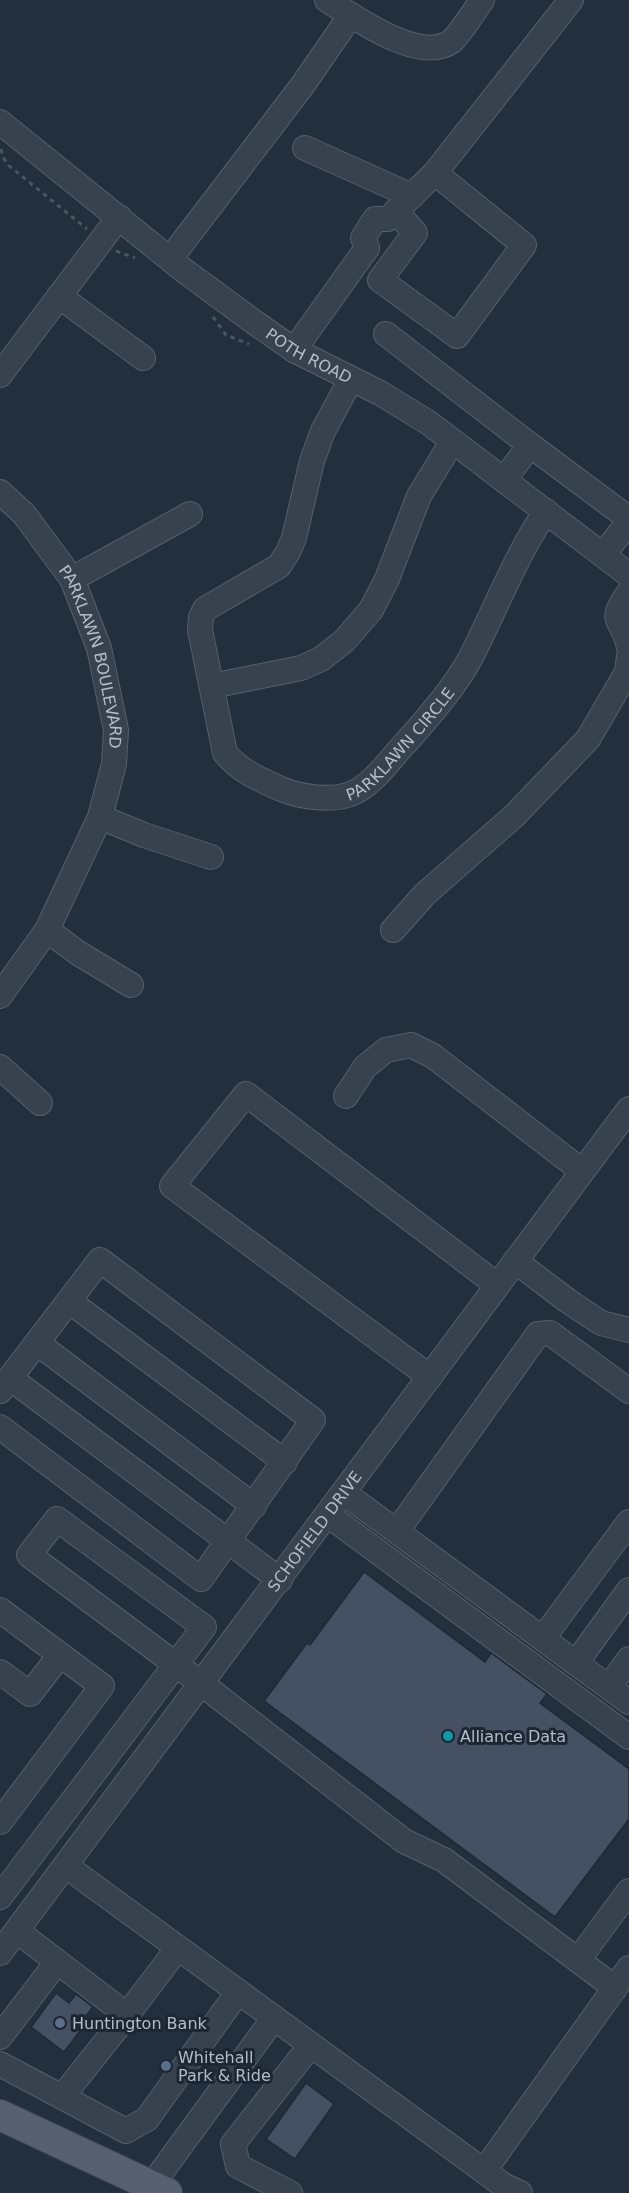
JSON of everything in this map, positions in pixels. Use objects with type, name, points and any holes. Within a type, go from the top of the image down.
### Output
[{"type":"main road","points":[[0,2115],[155,2191]]},
{"type":"street","points":[[327,0],[393,40],[430,49],[452,41],[482,0]]},
{"type":"street","points":[[294,350],[367,248],[378,248],[391,231],[399,209],[435,173],[571,0]]},
{"type":"street","points":[[170,259],[302,86],[351,15]]},
{"type":"street","name":"POTH ROAD","points":[[0,122],[170,259],[254,322],[294,350],[402,406],[629,575]]},
{"type":"street","points":[[305,148],[399,209],[416,233],[380,280],[457,336],[524,245],[435,173]]},
{"type":"street","points":[[0,375],[119,218]]},
{"type":"street","points":[[59,296],[142,358]]},
{"type":"street","points":[[386,334],[624,515],[627,524],[603,555]]},
{"type":"street","name":"PARKLAWN CIRCLE","points":[[351,379],[323,431],[312,461],[294,538],[288,552],[279,566],[205,609],[201,617],[200,630],[225,753],[234,765],[246,774],[291,793],[333,798],[352,794],[365,785],[416,732],[470,659],[512,569],[546,511]]},
{"type":"street","points":[[212,686],[301,668],[321,659],[344,642],[371,610],[387,579],[419,496],[452,442]]},
{"type":"street","points":[[504,480],[530,445]]},
{"type":"street","name":"PARKLAWN BOULEVARD","points":[[0,492],[24,514],[72,579],[99,648],[116,730],[114,764],[100,817],[47,930],[0,996]]},
{"type":"street","points":[[72,579],[190,514]]},
{"type":"street","points":[[629,592],[618,608],[616,617],[629,647]]},
{"type":"street","points":[[393,930],[425,894],[514,816],[588,739],[627,672],[629,656]]},
{"type":"street","points":[[100,817],[144,835],[211,857]]},
{"type":"street","points":[[47,930],[78,953],[131,985]]},
{"type":"street","points":[[346,1096],[365,1067],[386,1050],[411,1045],[433,1056],[582,1171]]},
{"type":"street","points":[[0,1067],[40,1103]]},
{"type":"street","points":[[430,1377],[172,1186],[246,1094],[497,1285]]},
{"type":"street","name":"SCHOFIELD DRIVE","points":[[0,1953],[629,1109]]},
{"type":"street","points":[[0,1427],[201,1579],[229,1542],[313,1420],[100,1260],[5,1385],[229,1542],[280,1580]]},
{"type":"street","points":[[515,1261],[601,1323],[629,1330]]},
{"type":"street","points":[[69,1301],[285,1462]]},
{"type":"street","points":[[397,1531],[538,1334],[550,1333],[629,1391]]},
{"type":"street","points":[[37,1342],[254,1506]]},
{"type":"street","points":[[344,1493],[629,1702]]},
{"type":"street","points":[[328,1515],[629,1737]]},
{"type":"street","points":[[0,1897],[61,1816],[176,1664],[204,1627],[57,1519],[30,1555],[176,1664],[404,1841],[444,1860],[615,1988]]},
{"type":"street","points":[[543,1638],[625,1536]]},
{"type":"street","points":[[576,1663],[629,1590]]},
{"type":"street","points":[[0,1610],[102,1686],[0,1822]]},
{"type":"street","points":[[0,1672],[30,1694],[60,1655]]},
{"type":"street","points":[[609,1687],[629,1659]]},
{"type":"street","points":[[61,1816],[88,1836]]},
{"type":"street","points":[[66,1866],[503,2185],[520,2193]]},
{"type":"street","points":[[578,1960],[629,1891]]},
{"type":"street","points":[[17,1931],[127,2015]]},
{"type":"street","points":[[62,2097],[178,1948]]},
{"type":"street","points":[[0,2037],[57,1962]]},
{"type":"street","points":[[484,2171],[629,1968]]},
{"type":"street","points":[[0,2064],[126,2131],[147,2120],[238,1992]]},
{"type":"street","points":[[155,2191],[274,2018]]},
{"type":"street","points":[[290,2193],[238,2166],[233,2145],[311,2045]]},
{"type":"building","name":"Alliance Data","points":[[364,1572],[485,1662],[491,1653],[547,1694],[540,1703],[629,1769],[629,1819],[555,1917],[264,1701],[307,1643],[310,1645]]},
{"type":"building","name":"Huntington Bank","points":[[56,1993],[69,2003],[76,1994],[93,2007],[86,2016],[90,2018],[64,2052],[31,2027]]},
{"type":"building","points":[[306,2083],[334,2104],[295,2159],[266,2139]]},
{"type":"place","name":"Alliance Data","points":[[448,1736]]},
{"type":"place","name":"Huntington Bank","points":[[60,2023]]},
{"type":"place","name":"Whitehall Park & Ride","points":[[166,2066]]}]
